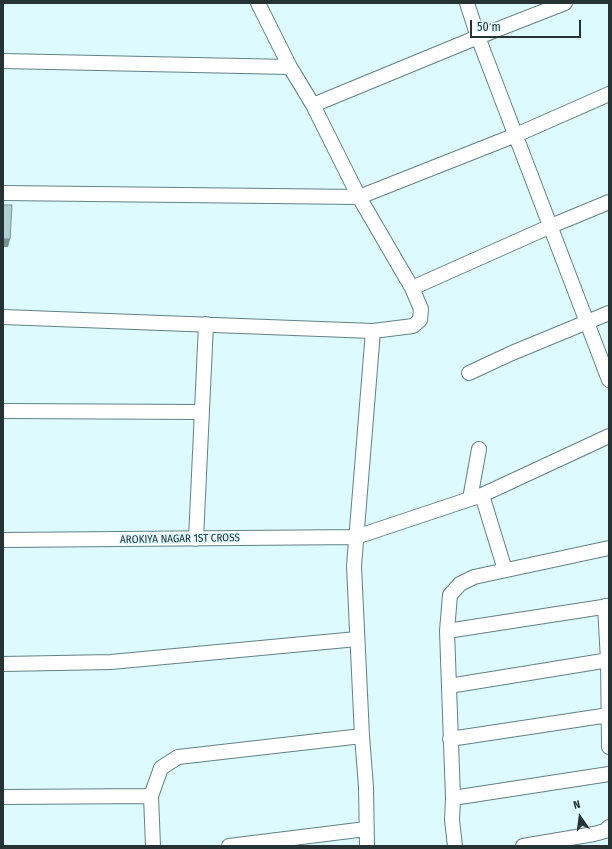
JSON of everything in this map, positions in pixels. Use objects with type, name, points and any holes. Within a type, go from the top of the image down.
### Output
[{"type":"street","points":[[467,3],[478,37],[609,380]]},
{"type":"street","points":[[313,105],[565,3]]},
{"type":"street","points":[[3,317],[373,331],[413,326],[420,320],[421,309],[412,288],[359,197],[313,105],[290,67],[261,4]]},
{"type":"street","points":[[3,61],[290,67]]},
{"type":"street","points":[[3,194],[359,197],[516,135],[609,94]]},
{"type":"street","points":[[412,288],[550,226],[609,202]]},
{"type":"street","points":[[469,373],[512,353],[609,314]]},
{"type":"street","points":[[196,539],[206,324]]},
{"type":"street","points":[[367,846],[366,787],[362,736],[354,566],[373,331]]},
{"type":"street","points":[[3,412],[202,412]]},
{"type":"street","name":"AROKIYA NAGAR 1ST CROSS","points":[[3,540],[356,537],[476,497],[609,436]]},
{"type":"street","points":[[479,449],[476,497],[505,570]]},
{"type":"street","points":[[455,846],[452,820],[453,798],[447,631],[450,595],[460,584],[474,577],[609,548]]},
{"type":"street","points":[[447,631],[607,606],[609,747]]},
{"type":"street","points":[[3,664],[111,662],[357,639]]},
{"type":"street","points":[[449,686],[608,660]]},
{"type":"street","points":[[450,739],[609,715]]},
{"type":"street","points":[[153,846],[151,796],[161,768],[178,757],[362,736]]},
{"type":"street","points":[[453,798],[609,774]]},
{"type":"street","points":[[3,798],[151,796]]},
{"type":"street","points":[[523,846],[600,833],[609,827]]},
{"type":"street","points":[[229,846],[366,829]]},
{"type":"building","points":[[3,205],[12,205],[10,239],[3,239]]}]
